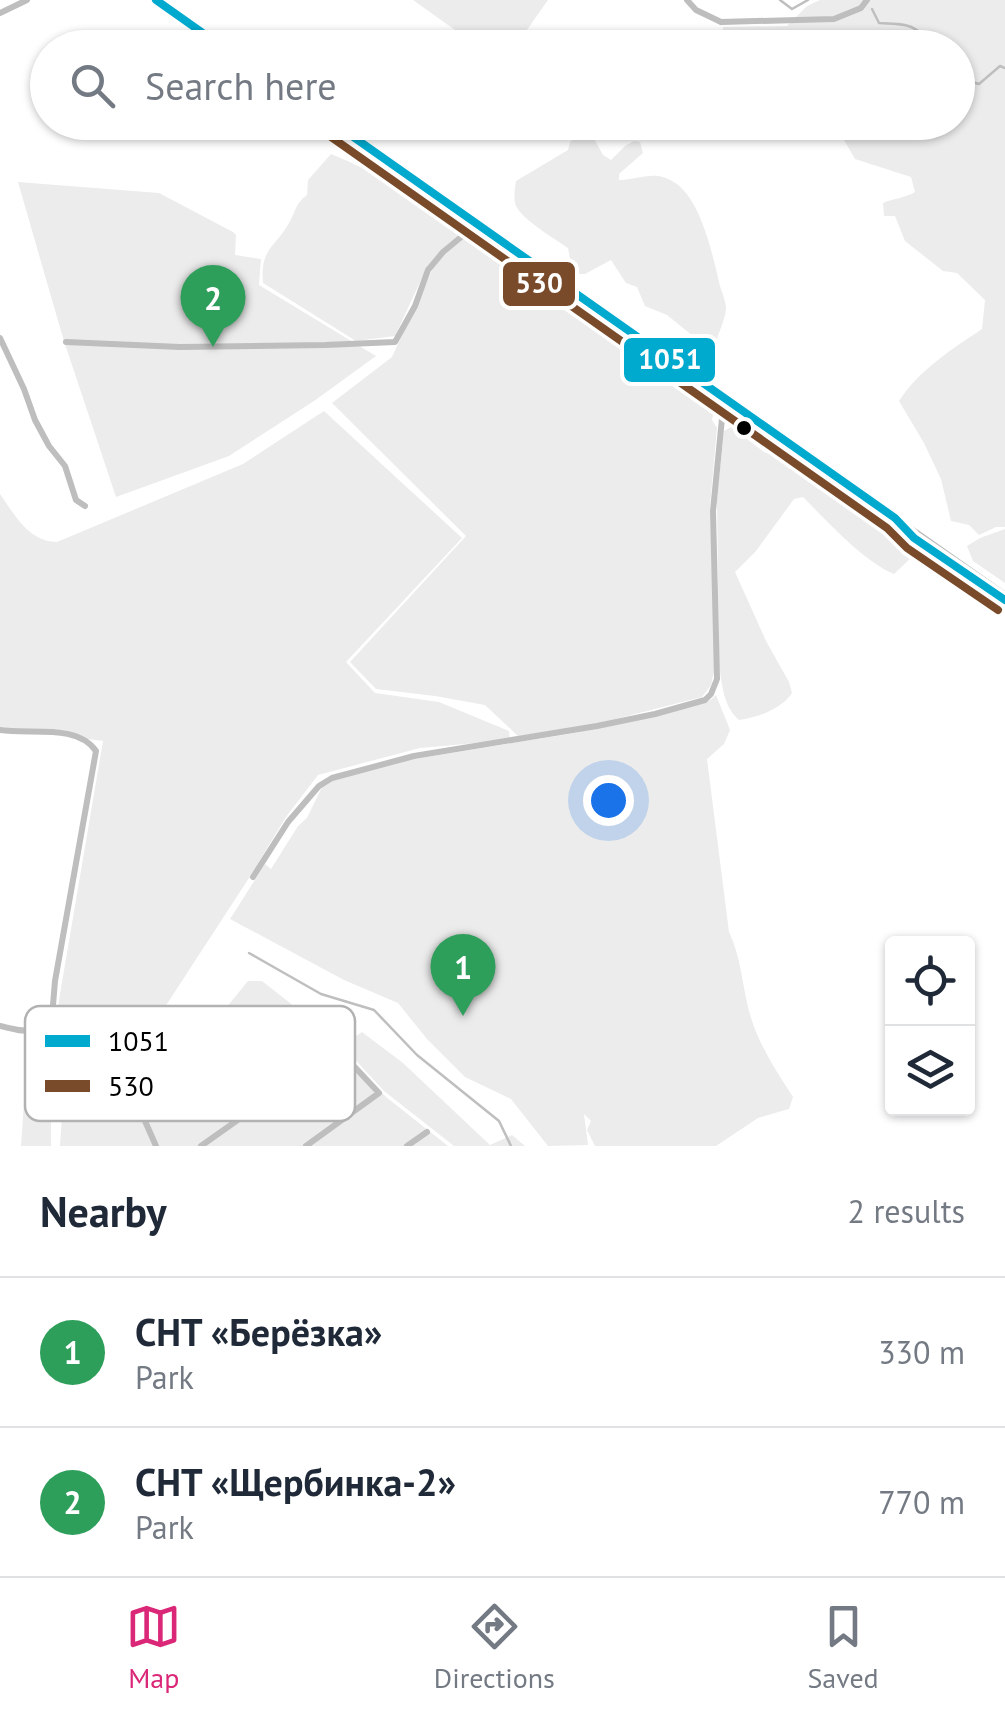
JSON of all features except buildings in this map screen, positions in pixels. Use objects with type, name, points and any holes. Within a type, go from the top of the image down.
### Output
[{"type":"main road","points":[[156,0],[199,30]]},
{"type":"main road","points":[[356,140],[1005,598]]},
{"type":"street","points":[[0,14],[27,0]]},
{"type":"street","points":[[687,0],[696,10],[720,22],[834,19],[861,8],[868,0]]},
{"type":"street","points":[[66,342],[180,347],[394,342],[428,270],[474,223]]},
{"type":"street","points":[[0,338],[35,420],[65,466],[76,500],[85,506]]},
{"type":"street","points":[[253,877],[288,822],[318,786],[332,778],[414,756],[655,714],[705,700],[711,694],[717,679],[712,510],[724,398]]},
{"type":"street","points":[[0,730],[47,730],[90,742],[96,750],[53,1006]]},
{"type":"street","points":[[0,1026],[25,1031]]},
{"type":"street","points":[[355,1068],[379,1093],[355,1110]]},
{"type":"street","points":[[145,1121],[156,1146]]},
{"type":"street","points":[[201,1146],[237,1121]]},
{"type":"street","points":[[306,1146],[340,1121]]},
{"type":"street","points":[[407,1146],[427,1132]]},
{"type":"shaded area","points":[[413,0],[548,0],[527,30],[455,30]]},
{"type":"shaded area","points":[[820,0],[1005,0],[1005,527],[979,535],[969,525],[951,521],[941,479],[899,401],[926,370],[982,329],[985,300],[957,273],[943,271],[905,241],[895,216],[884,216],[883,203],[915,192],[911,177],[855,159],[844,140],[975,140],[975,30],[723,30],[787,26],[807,6]]},
{"type":"shaded area","points":[[595,140],[603,155],[611,160],[625,146],[640,142],[643,153],[619,174],[619,180],[665,178],[691,200],[704,228],[725,303],[715,347],[709,349],[667,315],[645,306],[637,287],[626,283],[611,260],[585,274],[576,274],[568,248],[532,223],[516,206],[516,181],[568,150],[570,142]]},
{"type":"shaded area","points":[[331,154],[399,189],[462,233],[428,265],[395,336],[356,341],[263,283],[266,255],[307,195],[308,180]]},
{"type":"shaded area","points":[[18,182],[159,193],[233,232],[235,255],[261,259],[259,285],[376,356],[229,456],[116,497],[63,338]]},
{"type":"shaded area","points":[[473,230],[715,406],[712,420],[717,428],[710,506],[715,667],[711,685],[702,697],[592,725],[518,736],[485,705],[376,689],[350,662],[466,536],[332,403],[392,357],[433,268]]},
{"type":"shaded area","points":[[324,411],[462,538],[346,662],[375,693],[439,702],[509,731],[510,740],[420,748],[318,775],[286,817],[166,1006],[59,1006],[103,741],[0,727],[0,494],[30,532],[57,542],[243,464]]},
{"type":"shaded area","points":[[731,427],[764,452],[802,466],[809,476],[876,517],[914,549],[914,555],[894,574],[858,550],[803,497],[794,499],[756,551],[735,572],[792,693],[769,711],[739,720],[726,701],[719,665],[717,499],[724,431]]},
{"type":"shaded area","points":[[1005,529],[1005,583],[973,561],[967,546]]},
{"type":"shaded area","points":[[716,695],[730,730],[724,744],[707,759],[729,932],[757,1034],[793,1097],[789,1109],[758,1118],[716,1146],[595,1146],[587,1130],[591,1121],[584,1114],[588,1145],[548,1146],[511,1099],[465,1077],[398,1003],[344,980],[230,919],[265,864],[271,869],[307,818],[322,787],[337,778],[408,760],[652,717],[709,701]]},
{"type":"shaded area","points":[[248,981],[262,981],[294,1006],[228,1006]]},
{"type":"shaded area","points":[[362,1032],[403,1063],[490,1145],[512,1135],[525,1146],[454,1146],[384,1091],[355,1060],[355,1037]]},
{"type":"shaded area","points":[[355,1065],[386,1097],[448,1146],[60,1146],[62,1121],[355,1121]]},
{"type":"shaded area","points":[[25,1088],[25,1121],[51,1121],[51,1146],[21,1146]]},
{"type":"waterway","points":[[780,0],[792,9],[808,0]]},
{"type":"waterway","points":[[872,9],[879,23],[916,30]]},
{"type":"waterway","points":[[975,83],[979,84],[1000,66],[1005,68]]},
{"type":"waterway","points":[[249,953],[321,994],[374,1010],[417,1055],[499,1121],[511,1146]]},
{"type":"transit line","name":"1051","points":[[156,0],[198,30]]},
{"type":"transit line","name":"530","points":[[335,140],[998,610]]},
{"type":"transit line","name":"1051","points":[[358,140],[895,518],[914,538],[1005,600]]},
{"type":"place","name":"СНТ «Щербинка-2»","points":[[213,347]]},
{"type":"place","name":"СНТ «Берёзка»","points":[[463,1016]]}]
